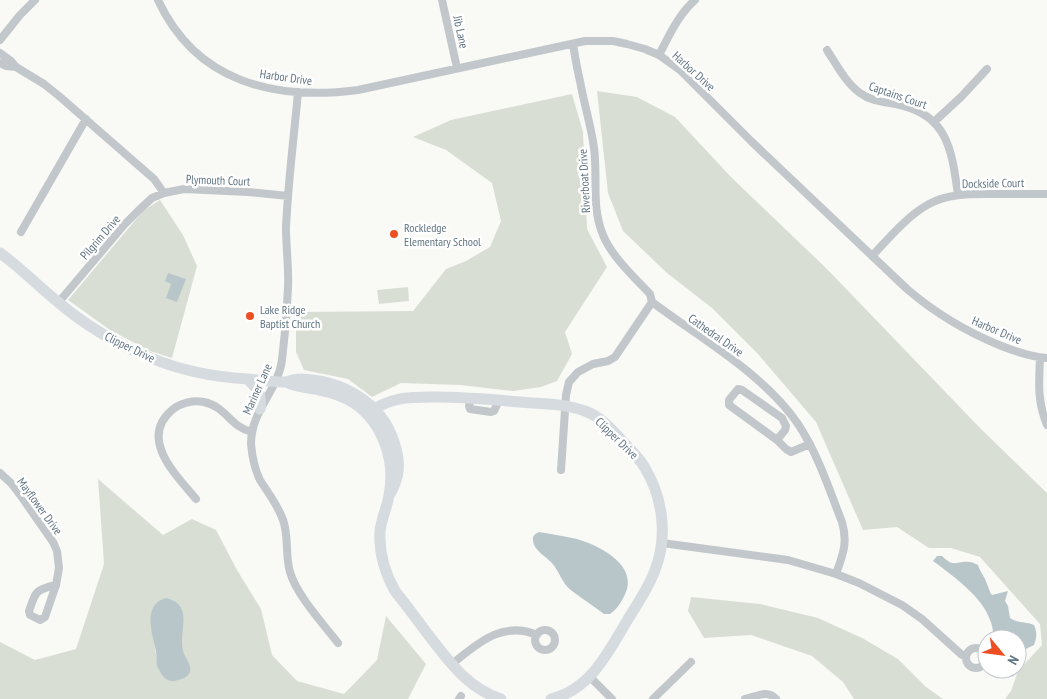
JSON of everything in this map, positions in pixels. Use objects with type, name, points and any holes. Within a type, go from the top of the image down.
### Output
[{"type":"street","points":[[0,40],[35,0]]},
{"type":"street","name":"Harbor Drive","points":[[158,0],[180,38],[202,59],[215,68],[254,84],[298,92],[326,93],[358,90],[592,41],[613,41],[645,49],[659,55],[680,70],[752,142],[923,303],[947,319],[982,338],[1008,348],[1044,358]]},
{"type":"street","name":"Jib Lane","points":[[442,0],[457,68]]},
{"type":"street","points":[[659,55],[682,13],[695,0]]},
{"type":"street","name":"Riverboat Drive","points":[[573,44],[594,147],[596,166],[595,205],[598,224],[614,254],[650,294],[652,302]]},
{"type":"street","name":"Captains Court","points":[[827,50],[853,87],[860,93],[876,101],[902,105],[929,117],[934,122],[950,147],[958,195]]},
{"type":"street","points":[[0,53],[16,67],[44,84],[86,119],[154,179],[164,193]]},
{"type":"street","points":[[0,63],[16,67]]},
{"type":"street","points":[[934,122],[987,69]]},
{"type":"street","name":"Mariner Lane","points":[[298,92],[288,196],[286,230],[288,287],[281,381],[260,409],[252,432],[251,444],[259,478],[279,511],[285,528],[291,578],[302,596],[338,643]]},
{"type":"street","points":[[21,232],[86,119]]},
{"type":"street","name":"Plymouth Court","points":[[164,193],[184,189],[288,196]]},
{"type":"street","name":"Pilgrim Drive","points":[[58,302],[129,220],[152,198],[164,193]]},
{"type":"street","name":"Dockside Court","points":[[872,256],[895,231],[927,205],[939,199],[958,195],[1047,194]]},
{"type":"street","name":"Clipper Drive","points":[[0,253],[58,302],[95,330],[151,358],[202,373],[246,379],[281,381],[299,379],[334,384],[355,394],[370,411],[389,457],[391,473],[389,496],[381,521],[380,534],[382,557],[389,581],[460,674],[482,696],[501,699]]},
{"type":"street","points":[[562,470],[566,395],[569,382],[578,372],[593,364],[608,361],[615,357],[652,302]]},
{"type":"street","name":"Cathedral Drive","points":[[652,302],[740,365],[758,380],[788,410],[798,423],[810,444],[845,533],[845,549],[836,574]]},
{"type":"street","points":[[1044,358],[1039,396],[1042,413],[1047,425]]},
{"type":"street","points":[[246,379],[259,392],[261,398],[260,409]]},
{"type":"street","points":[[777,440],[786,426],[782,418],[738,389],[729,400],[729,405],[777,440],[786,449],[792,452],[810,444]]},
{"type":"street","name":"Clipper Drive","points":[[370,411],[387,401],[409,397],[471,398],[566,406],[587,412],[608,425],[639,459],[652,480],[661,511],[662,543],[657,564],[650,582],[606,656],[590,677],[574,690],[552,699]]},
{"type":"street","points":[[196,499],[173,472],[163,456],[160,448],[159,432],[165,418],[178,406],[193,401],[202,402],[220,408],[240,428],[252,432]]},
{"type":"street","name":"Mayflower Drive","points":[[0,473],[12,484],[53,542],[60,568],[56,585],[45,617],[40,620],[30,615],[29,610],[35,594],[42,588],[56,585]]},
{"type":"street","points":[[662,543],[788,560],[836,574],[859,583],[902,605],[922,619],[966,657]]},
{"type":"street","points":[[452,664],[479,642],[502,632],[523,630],[537,636]]},
{"type":"street","points":[[653,699],[691,662]]},
{"type":"street","points":[[590,677],[612,699]]},
{"type":"street","points":[[745,699],[760,694],[767,694],[776,699]]},
{"type":"shaded area","points":[[597,91],[637,97],[675,117],[731,177],[827,269],[981,429],[1047,493],[1047,699],[1005,699],[1011,691],[1015,679],[1027,679],[1027,661],[1042,645],[1040,624],[980,557],[951,548],[929,548],[897,527],[863,530],[816,422],[758,354],[712,308],[667,273],[623,231],[608,193]]},
{"type":"shaded area","points":[[572,94],[583,132],[587,229],[607,267],[565,332],[572,354],[557,381],[541,387],[513,391],[460,385],[401,383],[372,397],[348,379],[304,370],[296,352],[296,312],[413,311],[446,269],[466,261],[490,247],[501,221],[492,183],[446,150],[413,137],[451,120]]},
{"type":"shaded area","points":[[160,200],[183,235],[197,266],[172,358],[150,351],[110,330],[68,300],[143,211]]},
{"type":"shaded area","points":[[168,273],[186,279],[177,302],[166,298],[171,284],[165,281]]},
{"type":"shaded area","points":[[408,287],[409,301],[379,304],[377,290]]},
{"type":"shaded area","points":[[98,479],[163,535],[192,519],[216,530],[237,570],[261,609],[272,655],[297,681],[344,694],[377,660],[386,616],[426,664],[408,699],[0,699],[0,642],[35,660],[76,649],[104,564]],"holes":[[[151,615],[183,617],[182,647],[189,665],[188,675],[167,679],[157,667]]]},
{"type":"shaded area","points":[[539,532],[585,542],[603,550],[620,563],[628,579],[627,589],[613,612],[604,614],[569,588],[554,565],[535,547],[533,538]]},
{"type":"shaded area","points":[[937,556],[942,556],[953,563],[970,562],[978,565],[992,595],[1008,591],[1005,601],[1010,618],[1034,625],[1036,639],[1034,645],[1027,648],[1027,629],[992,629],[991,622],[981,603],[966,587],[933,561]]},
{"type":"shaded area","points":[[691,597],[760,604],[818,618],[862,638],[898,659],[926,687],[943,699],[854,699],[843,682],[812,656],[751,635],[704,638],[688,611]]},
{"type":"shaded area","points":[[166,598],[175,601],[183,612],[182,642],[190,669],[187,676],[174,681],[169,681],[165,678],[158,668],[150,620],[154,606]]},
{"type":"place","name":"Rockledge Elementary School","points":[[394,234]]},
{"type":"place","name":"Lake Ridge Baptist Church","points":[[250,316]]}]
